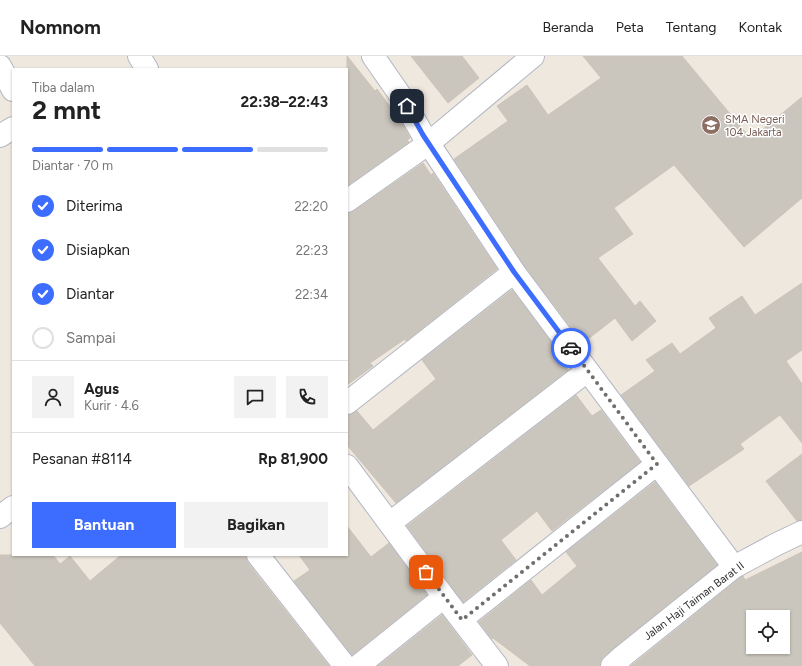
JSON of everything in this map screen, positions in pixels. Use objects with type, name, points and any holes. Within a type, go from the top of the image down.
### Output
[{"type":"street","points":[[139,56],[146,68]]},
{"type":"street","points":[[373,56],[400,95],[429,143],[514,272],[734,567]]},
{"type":"street","points":[[348,200],[429,143],[533,56]]},
{"type":"street","points":[[0,66],[12,88]]},
{"type":"street","points":[[0,136],[12,129]]},
{"type":"street","points":[[348,402],[514,272]]},
{"type":"street","points":[[390,523],[587,371]]},
{"type":"street","points":[[462,620],[657,464]]},
{"type":"street","points":[[348,467],[497,666]]},
{"type":"street","points":[[0,517],[12,508]]},
{"type":"street","name":"Jalan Haji Taiman Barat II","points":[[612,666],[734,567],[802,532]]},
{"type":"street","points":[[259,556],[345,666]]},
{"type":"street","points":[[358,666],[444,597]]},
{"type":"building","points":[[347,56],[375,91],[377,89],[400,120],[410,138],[407,140],[409,142],[348,185],[348,68]]},
{"type":"building","points":[[411,56],[462,56],[479,78],[448,103]]},
{"type":"building","points":[[583,56],[682,56],[751,139],[802,97],[802,198],[744,247],[674,165],[614,208],[633,234],[598,258],[635,306],[640,301],[656,321],[632,341],[615,318],[583,343],[524,265],[454,159],[508,121],[497,106],[527,85],[548,115],[601,78]]},
{"type":"building","points":[[423,163],[431,175],[433,173],[497,269],[406,341],[405,339],[370,363],[373,366],[348,384],[348,213],[354,211]]},
{"type":"building","points":[[802,283],[802,350],[786,361],[802,384],[802,443],[780,415],[740,444],[744,449],[689,486],[621,395],[655,371],[646,360],[672,343],[680,354],[716,328],[709,318],[742,296],[755,315]]},
{"type":"building","points":[[512,290],[563,358],[560,360],[568,370],[396,503],[348,446],[348,415],[357,411],[373,430],[436,379],[422,360]]},
{"type":"building","points":[[576,395],[592,416],[601,410],[640,462],[552,531],[537,511],[501,540],[516,560],[463,602],[407,526]]},
{"type":"building","points":[[802,454],[802,520],[797,521],[766,481]]},
{"type":"building","points":[[655,482],[717,565],[603,657],[600,662],[600,666],[530,666],[493,638],[492,639],[479,622],[531,580],[542,595],[577,566],[566,552]]},
{"type":"building","points":[[348,527],[371,557],[389,543],[427,595],[352,655],[294,581],[310,570],[300,556],[348,556]]},
{"type":"building","points":[[802,552],[802,666],[631,666],[741,577],[743,576],[745,580]]},
{"type":"building","points":[[0,555],[54,556],[60,564],[70,556],[90,581],[120,556],[245,556],[248,563],[329,666],[35,666],[0,623]]},
{"type":"building","points":[[442,615],[472,655],[458,666],[378,666]]},
{"type":"way so far","points":[[426,572],[462,620],[657,464],[571,348]]},
{"type":"place","name":"SMA Negeri 104 Jakarta","points":[[711,125]]},
{"type":"route","points":[[407,106],[423,135],[514,272],[571,348]]}]
